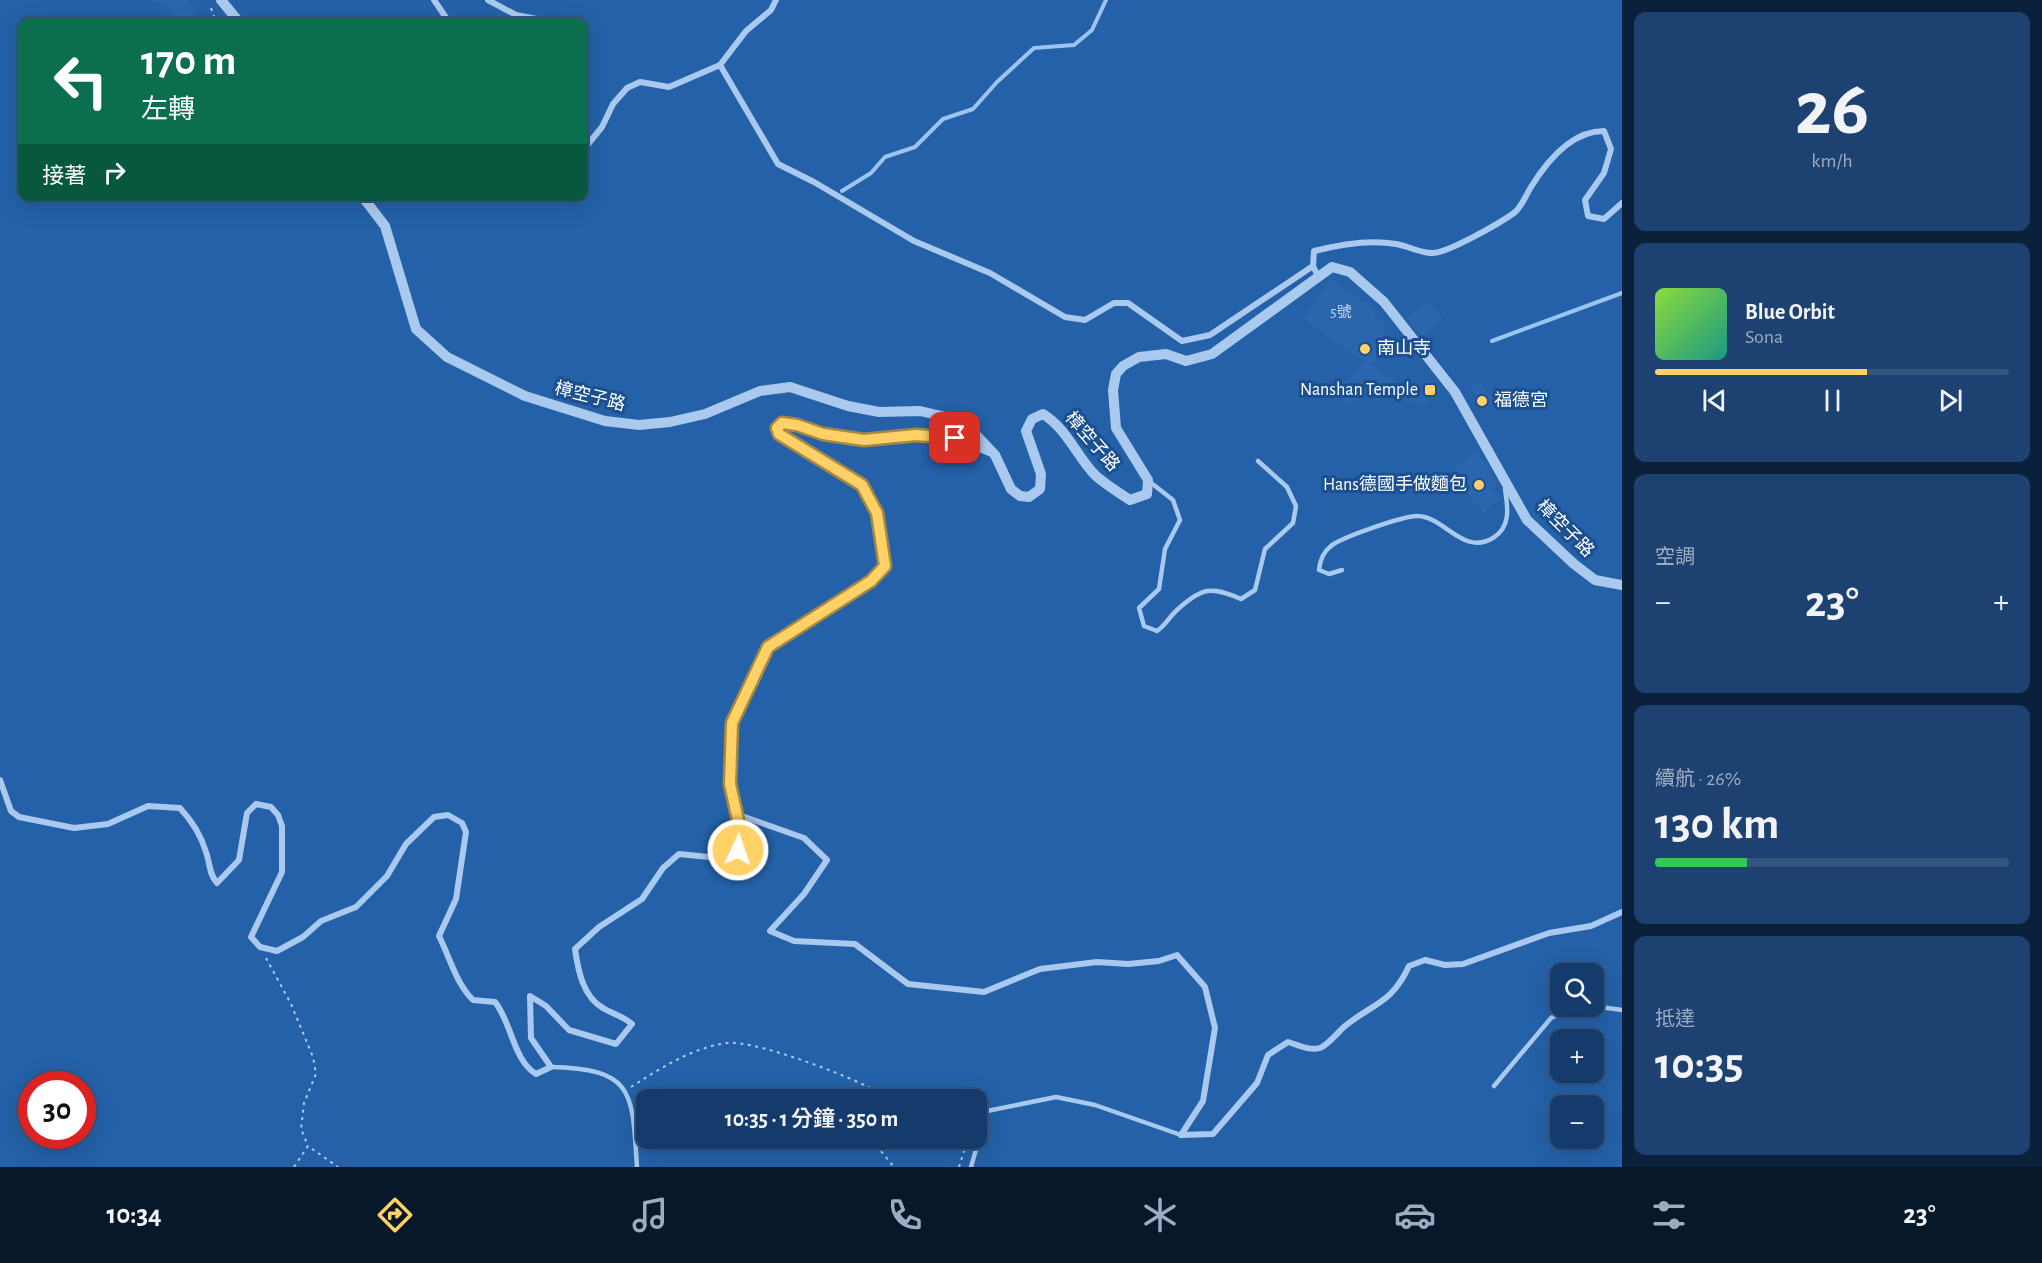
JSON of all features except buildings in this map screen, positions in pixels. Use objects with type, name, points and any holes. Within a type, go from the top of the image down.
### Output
[{"type":"street","points":[[220,0],[236,18]]},
{"type":"street","points":[[434,0],[446,18]]},
{"type":"street","points":[[490,0],[516,15],[531,18]]},
{"type":"street","points":[[588,144],[602,127],[613,104],[627,88],[640,82],[669,87],[720,65],[746,31],[771,10],[776,0]]},
{"type":"street","points":[[720,65],[778,164],[814,182],[914,241],[990,273],[1065,317],[1085,320],[1114,303],[1128,303],[1182,341],[1210,334],[1315,271],[1314,252],[1364,242],[1395,244],[1433,254],[1482,232],[1516,211],[1536,179],[1561,149],[1588,131],[1604,131],[1611,149],[1604,173],[1585,200],[1588,216],[1604,219],[1622,203]]},
{"type":"street","name":"樟空子路","points":[[366,201],[385,226],[416,329],[447,357],[525,396],[605,421],[639,425],[705,414],[760,391],[790,387],[858,408],[879,412],[920,411],[963,421],[994,455],[1011,489],[1020,496],[1029,497],[1040,489],[1041,474],[1028,443],[1026,430],[1032,419],[1043,414],[1057,423],[1095,474],[1110,487],[1130,500],[1147,494],[1148,480],[1116,428],[1113,390],[1116,374],[1123,366],[1139,357],[1166,354],[1186,361],[1212,354],[1315,271],[1332,267],[1350,272],[1384,302],[1455,392],[1527,520],[1574,564],[1596,580],[1622,585]]},
{"type":"street","points":[[0,780],[11,811],[19,817],[74,828],[108,824],[148,806],[180,808],[192,822],[207,853],[212,877],[217,883],[239,860],[247,813],[256,804],[271,807],[278,814],[282,826],[282,872],[251,937],[258,944],[277,951],[303,937],[321,921],[356,907],[387,876],[406,844],[434,817],[448,815],[462,823],[466,832],[456,899],[439,936],[455,969],[460,988],[473,1000],[495,1002],[506,1015],[526,1068],[536,1074],[551,1067],[531,1038],[530,996],[546,1006],[569,1030],[616,1044],[632,1024],[625,1018],[600,1007],[589,995],[579,970],[575,949],[599,927],[642,899],[663,868],[680,854],[729,859],[738,850],[739,815],[730,784],[732,723],[768,647],[871,581],[885,566],[877,513],[862,485],[779,434],[777,428],[782,423],[797,425],[823,434],[864,440],[916,435],[955,438],[994,455]]},
{"type":"street","points":[[739,815],[804,838],[827,860],[804,894],[770,931],[794,941],[855,944],[908,984],[984,992],[1040,969],[1097,962],[1128,964],[1158,961],[1177,955],[1205,987],[1215,1028],[1203,1101],[1181,1135]]},
{"type":"street","points":[[1181,1135],[1213,1134],[1257,1083],[1268,1055],[1288,1042],[1308,1048],[1322,1047],[1357,1017],[1378,1007],[1401,983],[1409,966],[1425,960],[1445,965],[1462,963],[1550,933],[1591,926],[1622,912]]},
{"type":"lane","points":[[1148,480],[1173,500],[1180,520],[1165,549],[1159,590],[1139,608],[1144,626],[1157,631],[1166,625],[1176,611],[1208,589],[1217,589],[1241,598],[1255,590],[1265,549],[1293,523],[1296,506],[1287,487],[1258,461]]},
{"type":"lane","points":[[1342,570],[1329,574],[1319,570],[1320,560],[1331,545],[1397,520],[1417,516],[1430,519],[1463,540],[1485,543],[1501,533],[1509,515],[1503,475]]},
{"type":"lane","points":[[1604,1008],[1622,1010]]},
{"type":"lane","points":[[1494,1086],[1553,1017]]},
{"type":"lane","points":[[551,1067],[586,1068],[608,1074],[626,1090],[633,1111],[637,1167]]},
{"type":"lane","points":[[971,1167],[987,1111],[1020,1102],[1056,1097],[1095,1105],[1181,1135]]},
{"type":"path","points":[[208,0],[215,18]]},
{"type":"path","points":[[258,944],[291,1004],[313,1057],[316,1074],[304,1103],[301,1129],[308,1146],[338,1167]]},
{"type":"path","points":[[626,1090],[675,1059],[728,1042],[762,1049],[860,1080],[874,1089]]},
{"type":"path","points":[[294,1167],[308,1146]]},
{"type":"path","points":[[879,1149],[894,1167]]},
{"type":"path","points":[[959,1167],[965,1149]]},
{"type":"shaded area","points":[[0,0],[1622,0],[1622,1167],[0,1167]]},
{"type":"waterway","points":[[842,191],[871,173],[885,157],[915,147],[943,119],[973,109],[997,82],[1034,48],[1074,45],[1092,30],[1106,0]]},
{"type":"waterway","points":[[1492,341],[1622,293]]},
{"type":"place","name":"南山寺","points":[[1365,349]]},
{"type":"place","name":"Nanshan Temple","points":[[1430,390]]},
{"type":"place","name":"福德宮","points":[[1482,401]]},
{"type":"place","name":"Hans德國手做麵包","points":[[1479,485]]},
{"type":"route","points":[[738,850],[739,815],[730,784],[732,723],[760,661],[768,647],[794,628],[871,581],[885,566],[877,513],[862,485],[779,434],[777,428],[782,423],[797,425],[823,434],[864,440],[916,435],[955,438]]}]
